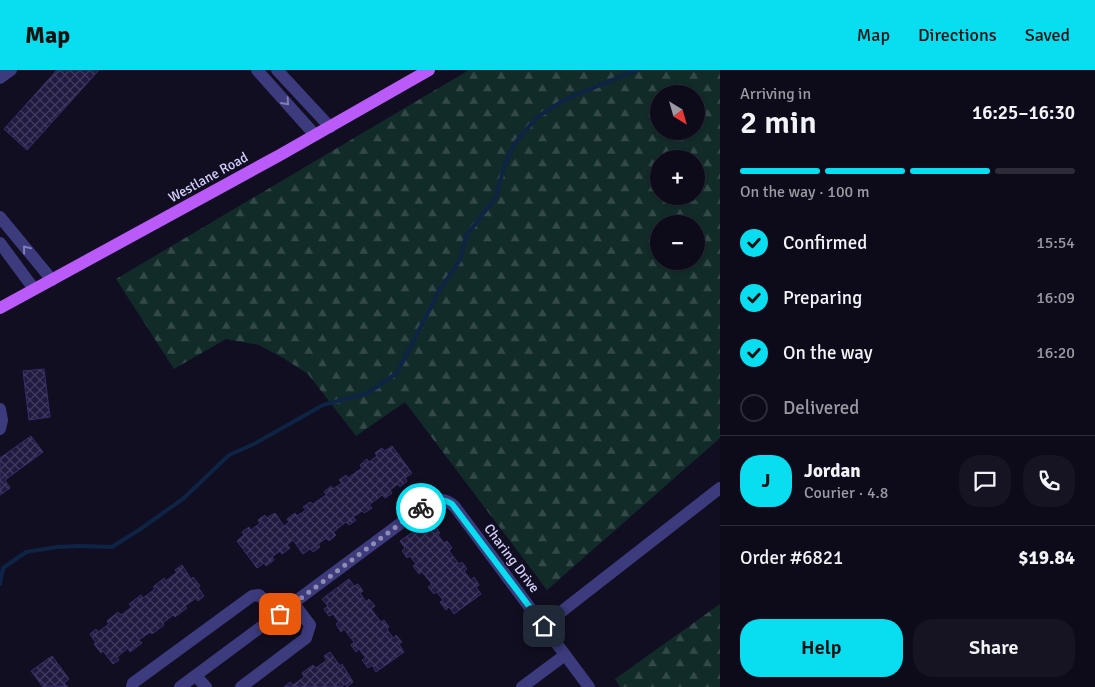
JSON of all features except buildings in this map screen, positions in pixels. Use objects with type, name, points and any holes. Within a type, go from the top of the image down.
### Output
[{"type":"main road","name":"Westlane Road","points":[[0,308],[315,135],[429,70]]},
{"type":"street","points":[[0,78],[11,70]]},
{"type":"street","points":[[257,70],[315,135]]},
{"type":"street","points":[[277,70],[330,126]]},
{"type":"street","points":[[0,217],[52,280]]},
{"type":"street","points":[[0,243],[34,289]]},
{"type":"street","points":[[0,408],[2,420],[0,429]]},
{"type":"street","points":[[544,626],[720,488]]},
{"type":"street","name":"Charing Drive","points":[[294,604],[428,503],[438,499],[442,500],[455,507],[589,687]]},
{"type":"street","points":[[132,687],[133,683],[252,596],[259,595],[280,614]]},
{"type":"street","points":[[180,687],[294,604],[310,625],[306,638],[241,687]]},
{"type":"street","points":[[522,687],[565,655]]},
{"type":"street","points":[[196,676],[206,687]]},
{"type":"green space","points":[[469,70],[720,70],[720,438],[547,590],[405,402],[356,436],[308,374],[259,345],[226,339],[174,369],[116,279]]},
{"type":"green space","points":[[720,604],[720,687],[620,687],[615,679]]},
{"type":"waterway","points":[[0,584],[3,568],[26,552],[57,547],[112,547],[184,498],[229,455],[254,444],[323,405],[368,393],[397,373],[439,291],[460,260],[466,236],[496,197],[504,167],[514,144],[537,117],[566,99],[637,70]]},
{"type":"way so far","points":[[280,614],[421,508]]},
{"type":"route","points":[[421,508],[438,499],[452,504],[544,626]]}]
